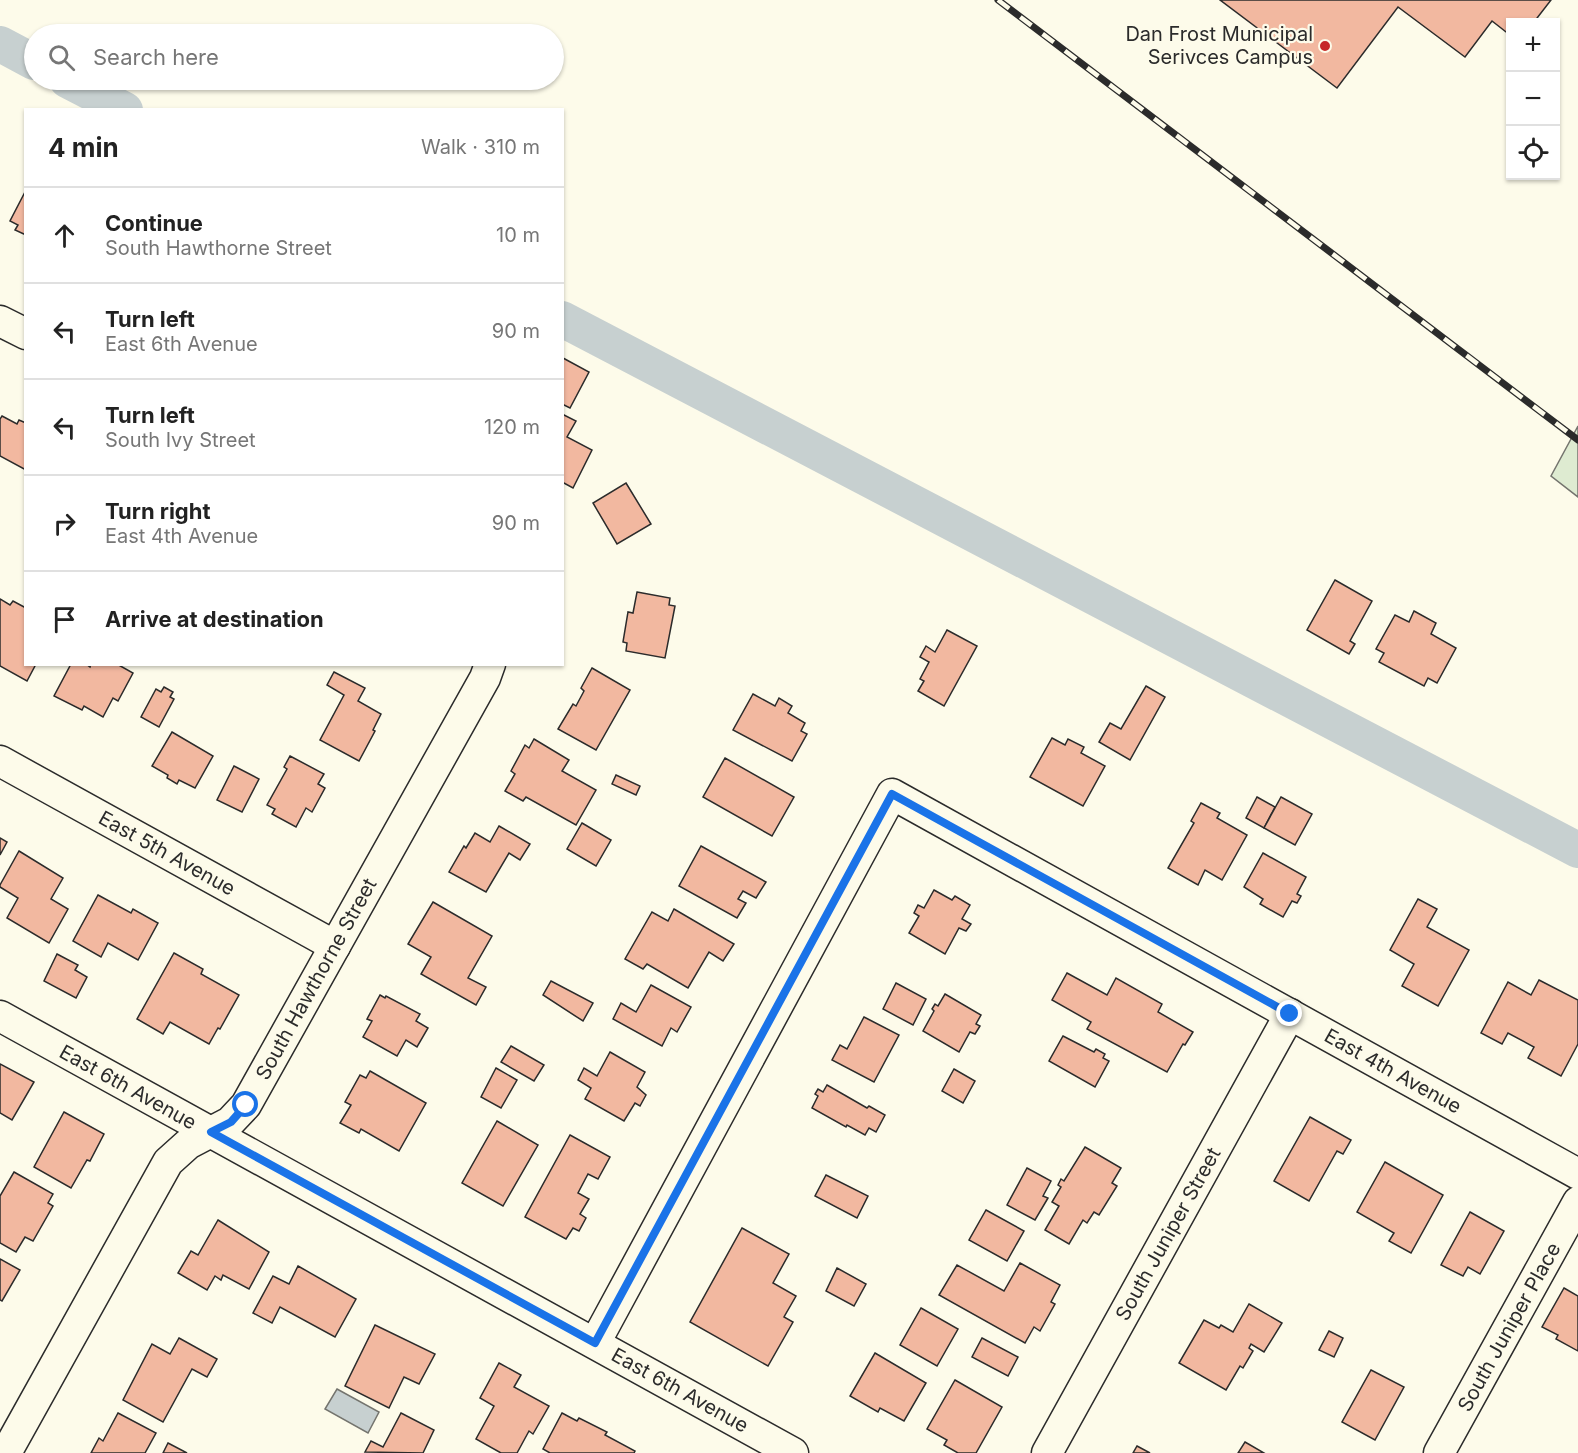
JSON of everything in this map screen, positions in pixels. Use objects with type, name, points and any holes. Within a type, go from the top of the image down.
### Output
[{"type":"street","points":[[0,321],[24,333]]},
{"type":"street","name":"South Hawthorne Street","points":[[6,1453],[168,1162],[188,1144],[231,1122],[246,1105],[489,666]]},
{"type":"street","name":"East 5th Avenue","points":[[0,761],[335,946]]},
{"type":"street","name":"East 4th Avenue","points":[[595,1343],[892,794],[1578,1174]]},
{"type":"street","name":"South Juniper Street","points":[[1047,1453],[1290,1014]]},
{"type":"street","name":"East 6th Avenue","points":[[0,1016],[793,1453]]},
{"type":"street","name":"South Juniper Place","points":[[1440,1453],[1578,1202]]},
{"type":"green space","points":[[1578,426],[1578,497],[1551,476]]},
{"type":"shaded area","points":[[337,1389],[379,1412],[368,1433],[325,1409]]},
{"type":"building","name":"Dan Frost Municipal Serivces Campus","points":[[1220,0],[1551,0],[1537,18],[1506,18],[1506,32],[1492,21],[1465,57],[1398,7],[1337,88]]},
{"type":"building","points":[[24,194],[24,234],[15,230],[18,225],[10,221]]},
{"type":"building","points":[[564,359],[589,372],[570,408],[564,405]]},
{"type":"building","points":[[564,415],[576,421],[567,437],[592,450],[573,488],[564,483]]},
{"type":"building","points":[[2,416],[17,424],[19,420],[24,422],[24,469],[0,456],[0,419]]},
{"type":"building","points":[[626,483],[651,524],[617,544],[593,503]]},
{"type":"building","points":[[1335,580],[1372,601],[1350,641],[1355,644],[1349,654],[1307,630]]},
{"type":"building","points":[[637,592],[670,598],[669,605],[675,606],[665,658],[626,651],[627,643],[623,642],[628,612],[633,613]]},
{"type":"building","points":[[0,599],[10,605],[13,601],[24,607],[24,666],[35,666],[27,681],[0,666]]},
{"type":"building","points":[[1414,611],[1436,623],[1431,634],[1456,648],[1437,683],[1428,678],[1424,686],[1379,662],[1384,653],[1376,649],[1395,615],[1409,622]]},
{"type":"building","points":[[947,630],[977,646],[944,706],[918,691],[924,681],[920,679],[929,662],[920,657],[926,646],[935,652]]},
{"type":"building","points":[[70,666],[121,666],[133,673],[118,701],[113,698],[103,717],[84,706],[82,710],[54,696]]},
{"type":"building","points":[[592,668],[630,690],[596,750],[558,729],[573,704],[576,706],[584,691],[581,688]]},
{"type":"building","points":[[334,672],[365,688],[358,701],[381,714],[359,761],[320,740],[344,695],[327,685]]},
{"type":"building","points":[[1146,686],[1165,697],[1130,760],[1099,742],[1110,723],[1121,729]]},
{"type":"building","points":[[164,687],[173,692],[170,697],[174,699],[159,727],[141,717],[156,689],[161,692]]},
{"type":"building","points":[[753,694],[775,706],[779,698],[792,706],[788,713],[805,723],[801,731],[807,734],[792,761],[733,730]]},
{"type":"building","points":[[172,732],[213,756],[195,788],[179,780],[177,784],[167,778],[168,775],[152,766]]},
{"type":"building","points":[[1052,738],[1065,745],[1068,739],[1084,747],[1081,753],[1105,766],[1083,806],[1030,777]]},
{"type":"building","points":[[534,739],[569,760],[562,771],[596,790],[576,825],[526,797],[523,801],[505,791],[515,774],[511,771],[525,745],[529,748]]},
{"type":"building","points":[[290,756],[324,774],[318,784],[325,788],[312,812],[306,808],[296,827],[272,814],[275,809],[267,805],[287,769],[284,767]]},
{"type":"building","points":[[725,758],[794,797],[772,836],[703,797]]},
{"type":"building","points":[[234,766],[259,779],[242,812],[217,800]]},
{"type":"building","points":[[616,775],[640,786],[636,795],[612,784]]},
{"type":"building","points":[[1257,797],[1275,807],[1264,828],[1246,818]]},
{"type":"building","points":[[1281,797],[1312,814],[1295,845],[1264,828]]},
{"type":"building","points":[[1201,803],[1220,813],[1217,818],[1247,835],[1222,880],[1205,870],[1198,885],[1168,868],[1194,823],[1191,821]]},
{"type":"building","points":[[582,823],[611,840],[596,866],[567,849]]},
{"type":"building","points":[[499,826],[530,844],[520,860],[509,853],[486,892],[449,872],[464,846],[466,848],[475,833],[490,842]]},
{"type":"building","points":[[0,838],[7,842],[0,855]]},
{"type":"building","points":[[701,846],[766,882],[756,898],[743,891],[738,899],[746,903],[737,918],[679,886]]},
{"type":"building","points":[[19,851],[63,878],[51,899],[68,909],[49,943],[7,918],[18,898],[0,885]]},
{"type":"building","points":[[1263,853],[1306,877],[1297,894],[1301,896],[1297,903],[1292,901],[1283,917],[1260,904],[1263,899],[1244,887]]},
{"type":"building","points":[[934,890],[952,900],[955,896],[970,905],[962,919],[971,924],[966,931],[959,928],[945,954],[909,933],[919,916],[914,913],[918,905],[924,908]]},
{"type":"building","points":[[98,895],[131,913],[133,909],[158,923],[138,960],[108,943],[101,957],[73,941]]},
{"type":"building","points":[[1418,899],[1437,909],[1427,927],[1469,950],[1438,1006],[1402,986],[1414,964],[1390,950]]},
{"type":"building","points":[[433,902],[492,936],[468,978],[486,987],[476,1005],[421,974],[431,957],[408,944]]},
{"type":"building","points":[[674,909],[734,944],[723,961],[709,952],[688,988],[647,964],[643,969],[625,959],[652,912],[668,921]]},
{"type":"building","points":[[174,953],[203,969],[201,974],[239,995],[209,1044],[170,1022],[163,1034],[137,1019]]},
{"type":"building","points":[[57,954],[78,965],[75,970],[87,977],[76,998],[44,981]]},
{"type":"building","points":[[1067,973],[1107,995],[1116,978],[1162,1004],[1158,1012],[1193,1032],[1185,1045],[1183,1044],[1167,1072],[1087,1029],[1091,1022],[1052,1000]]},
{"type":"building","points":[[1539,980],[1578,1000],[1578,1044],[1561,1076],[1528,1058],[1534,1047],[1508,1033],[1502,1044],[1481,1033],[1508,982],[1531,995]]},
{"type":"building","points":[[551,981],[593,1003],[583,1021],[543,995]]},
{"type":"building","points":[[896,983],[926,999],[913,1025],[883,1009]]},
{"type":"building","points":[[651,985],[691,1007],[677,1032],[671,1028],[662,1046],[613,1019],[621,1003],[636,1012]]},
{"type":"building","points":[[945,994],[981,1015],[976,1024],[980,1026],[975,1034],[970,1032],[959,1052],[923,1031],[934,1011],[932,1009],[935,1004],[938,1006]]},
{"type":"building","points":[[380,995],[420,1014],[416,1021],[428,1028],[417,1047],[406,1040],[397,1056],[363,1037],[372,1021],[367,1019]]},
{"type":"building","points":[[864,1017],[899,1035],[874,1082],[832,1060],[840,1045],[847,1049]]},
{"type":"building","points":[[1063,1036],[1094,1052],[1096,1049],[1105,1054],[1103,1058],[1109,1061],[1095,1087],[1049,1061]]},
{"type":"building","points":[[511,1046],[544,1065],[534,1081],[501,1062]]},
{"type":"building","points":[[610,1052],[645,1072],[637,1087],[646,1095],[640,1106],[635,1103],[624,1121],[585,1099],[591,1088],[578,1080],[584,1068],[597,1076]]},
{"type":"building","points":[[0,1064],[34,1082],[12,1120],[0,1113]]},
{"type":"building","points":[[496,1068],[517,1080],[501,1108],[481,1097]]},
{"type":"building","points":[[954,1069],[975,1081],[963,1103],[942,1091]]},
{"type":"building","points":[[370,1071],[426,1103],[399,1151],[361,1129],[359,1133],[340,1123],[351,1105],[345,1102],[360,1075],[366,1078]]},
{"type":"building","points":[[827,1085],[867,1108],[869,1106],[885,1115],[876,1132],[869,1128],[865,1135],[812,1108],[818,1096],[815,1094],[818,1089],[823,1092]]},
{"type":"building","points":[[64,1112],[104,1134],[90,1161],[87,1160],[71,1188],[34,1167]]},
{"type":"building","points":[[1310,1117],[1351,1140],[1343,1154],[1337,1151],[1309,1201],[1274,1181]]},
{"type":"building","points":[[497,1121],[538,1145],[503,1206],[462,1183]]},
{"type":"building","points":[[570,1135],[610,1157],[598,1179],[588,1174],[578,1193],[589,1199],[580,1214],[586,1218],[579,1231],[573,1228],[566,1239],[525,1217]]},
{"type":"building","points":[[1085,1147],[1121,1168],[1112,1183],[1117,1186],[1099,1215],[1094,1212],[1087,1223],[1083,1220],[1069,1244],[1045,1230],[1059,1206],[1052,1202],[1061,1187],[1058,1185],[1061,1179],[1064,1181]]},
{"type":"building","points":[[1385,1162],[1443,1195],[1411,1253],[1389,1241],[1394,1233],[1357,1212]]},
{"type":"building","points":[[1027,1168],[1051,1181],[1043,1196],[1048,1198],[1035,1220],[1007,1205]]},
{"type":"building","points":[[14,1172],[53,1194],[48,1203],[53,1206],[33,1241],[25,1237],[16,1252],[0,1243],[0,1196]]},
{"type":"building","points":[[826,1175],[868,1196],[857,1218],[815,1196]]},
{"type":"building","points":[[986,1210],[1024,1231],[1007,1261],[969,1240]]},
{"type":"building","points":[[1470,1212],[1504,1231],[1480,1274],[1468,1267],[1463,1276],[1441,1265]]},
{"type":"building","points":[[218,1220],[269,1252],[249,1289],[223,1275],[221,1280],[215,1276],[207,1290],[178,1273],[191,1251],[198,1255]]},
{"type":"building","points":[[742,1228],[789,1254],[773,1283],[796,1296],[784,1317],[793,1322],[768,1366],[690,1322]]},
{"type":"building","points":[[0,1259],[20,1270],[2,1301],[0,1300]]},
{"type":"building","points":[[1020,1263],[1060,1285],[1051,1302],[1055,1304],[1040,1331],[1034,1327],[1025,1343],[939,1295],[957,1265],[1004,1291]]},
{"type":"building","points":[[298,1266],[356,1299],[335,1337],[280,1307],[272,1323],[253,1313],[273,1276],[289,1284]]},
{"type":"building","points":[[837,1268],[866,1284],[854,1306],[826,1291]]},
{"type":"building","points":[[1564,1288],[1578,1296],[1578,1351],[1556,1339],[1558,1335],[1542,1327]]},
{"type":"building","points":[[1249,1304],[1282,1323],[1264,1352],[1251,1344],[1249,1348],[1253,1351],[1243,1368],[1240,1366],[1226,1390],[1179,1363],[1204,1320],[1219,1328],[1221,1325],[1233,1332]]},
{"type":"building","points":[[921,1308],[958,1329],[937,1366],[900,1345]]},
{"type":"building","points":[[375,1325],[435,1354],[419,1384],[404,1377],[389,1408],[345,1386]]},
{"type":"building","points":[[1329,1331],[1343,1338],[1334,1357],[1319,1350]]},
{"type":"building","points":[[179,1338],[217,1359],[207,1377],[192,1369],[163,1422],[123,1400],[152,1344],[170,1354]]},
{"type":"building","points":[[982,1338],[1018,1357],[1008,1376],[972,1357]]},
{"type":"building","points":[[875,1353],[926,1383],[904,1421],[880,1408],[878,1412],[850,1396]]},
{"type":"building","points":[[499,1363],[521,1375],[514,1387],[549,1406],[533,1434],[529,1431],[517,1453],[501,1453],[476,1439],[494,1406],[480,1398]]},
{"type":"building","points":[[1371,1370],[1404,1387],[1375,1440],[1342,1422]]},
{"type":"building","points":[[955,1380],[1002,1407],[976,1453],[958,1453],[944,1445],[947,1440],[927,1429]]},
{"type":"building","points":[[118,1413],[156,1433],[145,1453],[91,1453],[99,1438],[103,1441]]},
{"type":"building","points":[[401,1413],[434,1430],[423,1453],[365,1452],[371,1441],[383,1447]]},
{"type":"building","points":[[562,1413],[577,1421],[579,1418],[607,1432],[605,1435],[635,1451],[634,1453],[550,1453],[543,1449]]},
{"type":"building","points":[[1245,1442],[1264,1453],[1238,1453]]},
{"type":"building","points":[[168,1443],[187,1453],[163,1453]]},
{"type":"building","points":[[1137,1446],[1150,1453],[1133,1453]]},
{"type":"waterway","points":[[0,44],[24,57]]},
{"type":"waterway","points":[[86,90],[121,108]]},
{"type":"waterway","points":[[564,320],[1578,850]]},
{"type":"railway","points":[[998,0],[1578,440]]},
{"type":"place","name":"Dan Frost Municipal Serivces Campus","points":[[1325,46]]},
{"type":"route","points":[[246,1105],[231,1122],[211,1132],[595,1343],[892,794],[1290,1014]]}]
